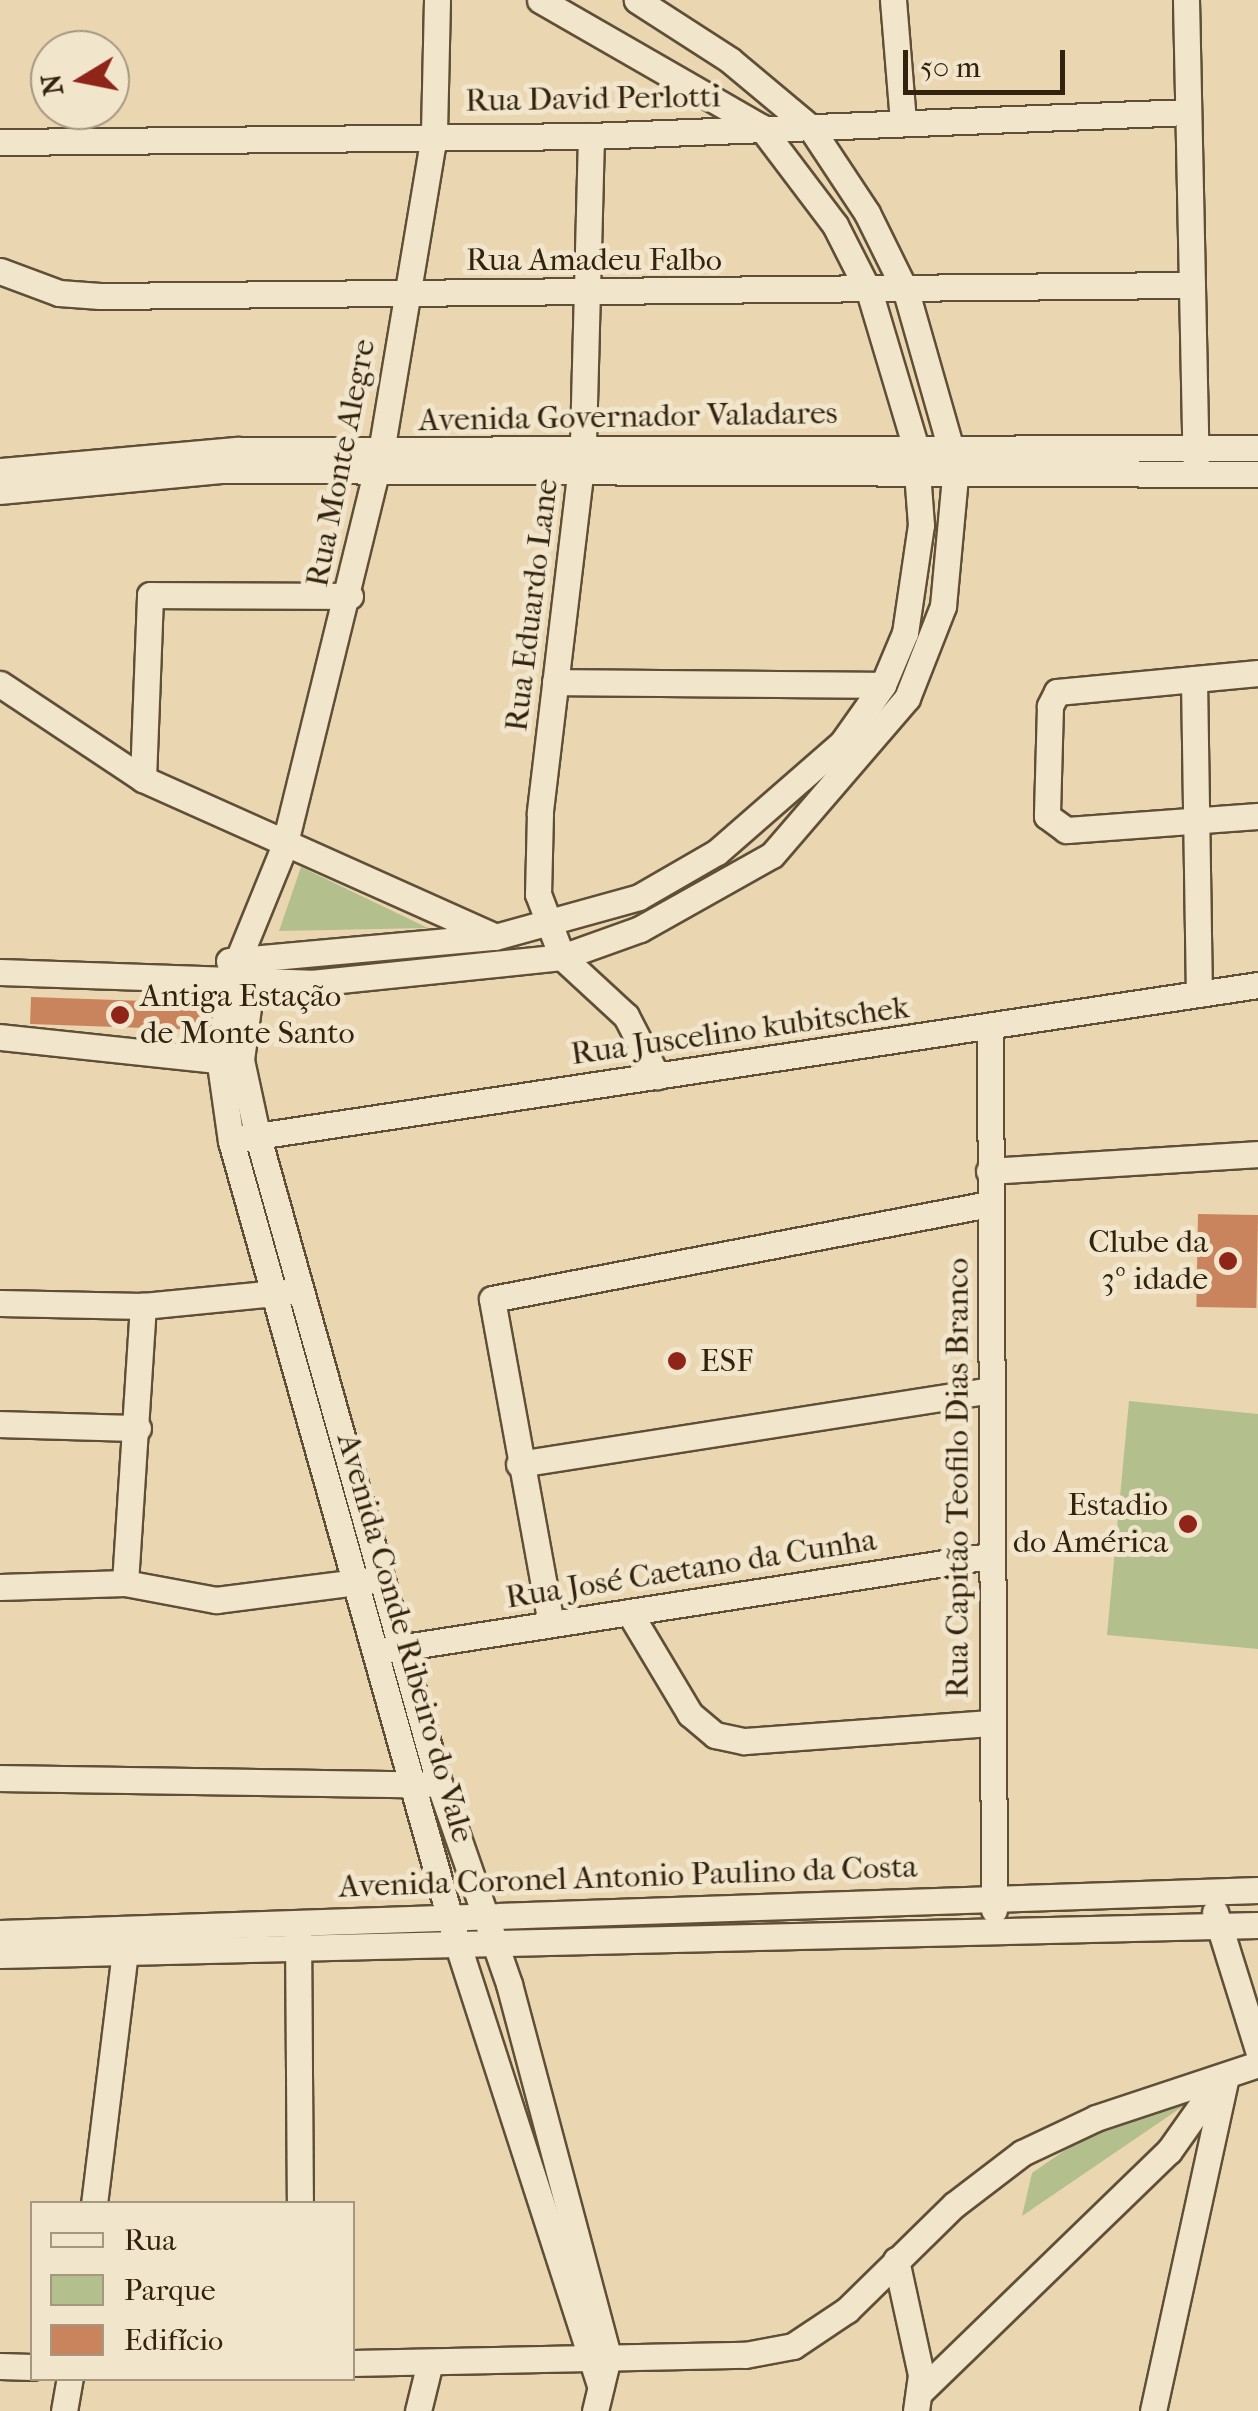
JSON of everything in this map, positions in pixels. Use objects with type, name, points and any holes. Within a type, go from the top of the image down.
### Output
[{"type":"street","name":"Rua Monte Alegre","points":[[227,981],[247,956],[284,848],[350,596],[378,462],[434,135],[437,0]]},
{"type":"street","points":[[227,981],[247,956],[496,937],[549,928],[640,897],[718,852],[842,742],[883,685],[917,577],[916,457],[870,294],[804,177],[761,127],[540,0]]},
{"type":"street","points":[[0,972],[227,981],[495,969],[562,957],[640,929],[772,855],[875,745],[907,698],[934,636],[956,457],[906,292],[810,128],[730,60],[637,0]]},
{"type":"street","points":[[893,0],[903,122]]},
{"type":"street","points":[[1186,0],[1196,461]]},
{"type":"street","name":"Rua David Perlotti","points":[[0,142],[591,136],[1188,112]]},
{"type":"street","name":"Rua Eduardo Lane","points":[[562,957],[549,928],[537,863],[582,462],[593,290],[591,136]]},
{"type":"street","name":"Rua Amadeu Falbo","points":[[0,270],[59,293],[100,296],[593,290],[870,294],[1192,285]]},
{"type":"street","name":"Avenida Governador Valadares","points":[[1196,461],[1258,448]]},
{"type":"street","name":"Avenida Governador Valadares","points":[[0,471],[224,470],[378,462],[956,457],[1196,461],[1258,474]]},
{"type":"street","name":"Avenida Governador Valadares","points":[[0,491],[76,471]]},
{"type":"street","points":[[142,779],[148,605],[166,590],[350,596]]},
{"type":"street","points":[[1258,672],[1065,689],[1052,698],[1047,816],[1057,829],[1258,816]]},
{"type":"street","points":[[1194,678],[1199,994]]},
{"type":"street","points":[[555,682],[883,685]]},
{"type":"street","points":[[0,684],[142,779],[284,848],[496,937]]},
{"type":"street","points":[[562,957],[626,1016],[657,1076]]},
{"type":"street","name":"Avenida Conde Ribeiro do Vale","points":[[227,981],[231,1141],[272,1294],[369,1581],[402,1646],[439,1783],[499,1947],[554,2155],[598,2358]]},
{"type":"street","name":"Rua Juscelino kubitschek","points":[[231,1141],[257,1134],[1258,986]]},
{"type":"street","name":"Rua Capitão Teofilo Dias Branco","points":[[990,1027],[993,1930]]},
{"type":"street","points":[[0,1037],[230,1062]]},
{"type":"street","name":"Avenida Conde Ribeiro do Vale","points":[[230,1062],[257,1134],[302,1289],[369,1581],[377,1652],[449,1914],[526,2162],[598,2358]]},
{"type":"street","points":[[989,1171],[1258,1154]]},
{"type":"street","points":[[551,1624],[488,1306],[507,1292],[990,1204]]},
{"type":"street","points":[[0,1303],[143,1306],[302,1289]]},
{"type":"street","points":[[125,1584],[143,1306]]},
{"type":"street","points":[[519,1464],[992,1390]]},
{"type":"street","points":[[0,1424],[138,1428]]},
{"type":"street","name":"Rua José Caetano da Cunha","points":[[377,1652],[989,1556]]},
{"type":"street","points":[[0,1587],[125,1584],[216,1600],[369,1581]]},
{"type":"street","points":[[629,1612],[690,1714],[715,1735],[744,1741],[991,1722]]},
{"type":"street","points":[[0,1778],[413,1786],[439,1783]]},
{"type":"street","name":"Avenida Coronel Antonio Paulino da Costa","points":[[0,1933],[127,1939],[298,1934],[486,1911],[1258,1890]]},
{"type":"street","points":[[1210,1892],[1258,2050]]},
{"type":"street","name":"Avenida Coronel Antonio Paulino da Costa","points":[[298,1934],[459,1948],[1258,1924]]},
{"type":"street","points":[[298,1934],[300,2201]]},
{"type":"street","points":[[94,2201],[127,1939]]},
{"type":"street","name":"Avenida Coronel Antonio Paulino da Costa","points":[[0,1955],[127,1939]]},
{"type":"street","points":[[488,2042],[523,2034]]},
{"type":"street","points":[[355,2364],[745,2355],[792,2346],[847,2310],[954,2205],[1052,2135],[1221,2082],[1258,2064]]},
{"type":"street","points":[[919,2401],[1169,2151],[1221,2082]]},
{"type":"street","points":[[1153,2411],[1221,2082]]},
{"type":"street","points":[[526,2162],[554,2155]]},
{"type":"street","points":[[896,2260],[919,2401]]},
{"type":"street","points":[[598,2358],[598,2398]]},
{"type":"street","points":[[418,2411],[430,2362]]},
{"type":"street","points":[[0,2366],[30,2367]]},
{"type":"street","points":[[64,2411],[69,2381]]},
{"type":"green space","points":[[301,867],[428,928],[279,931]]},
{"type":"green space","name":"Estadio do América","points":[[1129,1401],[1258,1414],[1258,1649],[1107,1635]]},
{"type":"green space","points":[[1207,2090],[1022,2216],[1032,2173],[1084,2137]]},
{"type":"building","name":"Antiga Estação de Monte Santo","points":[[31,997],[210,1003],[209,1030],[30,1024]]},
{"type":"building","name":"Clube da 3º idade","points":[[1198,1214],[1258,1215],[1256,1308],[1196,1307]]},
{"type":"place","name":"Antiga Estação de Monte Santo","points":[[120,1015]]},
{"type":"place","name":"Clube da 3º idade","points":[[1228,1261]]},
{"type":"place","name":"ESF","points":[[677,1361]]},
{"type":"place","name":"Estadio do América","points":[[1188,1524]]}]
